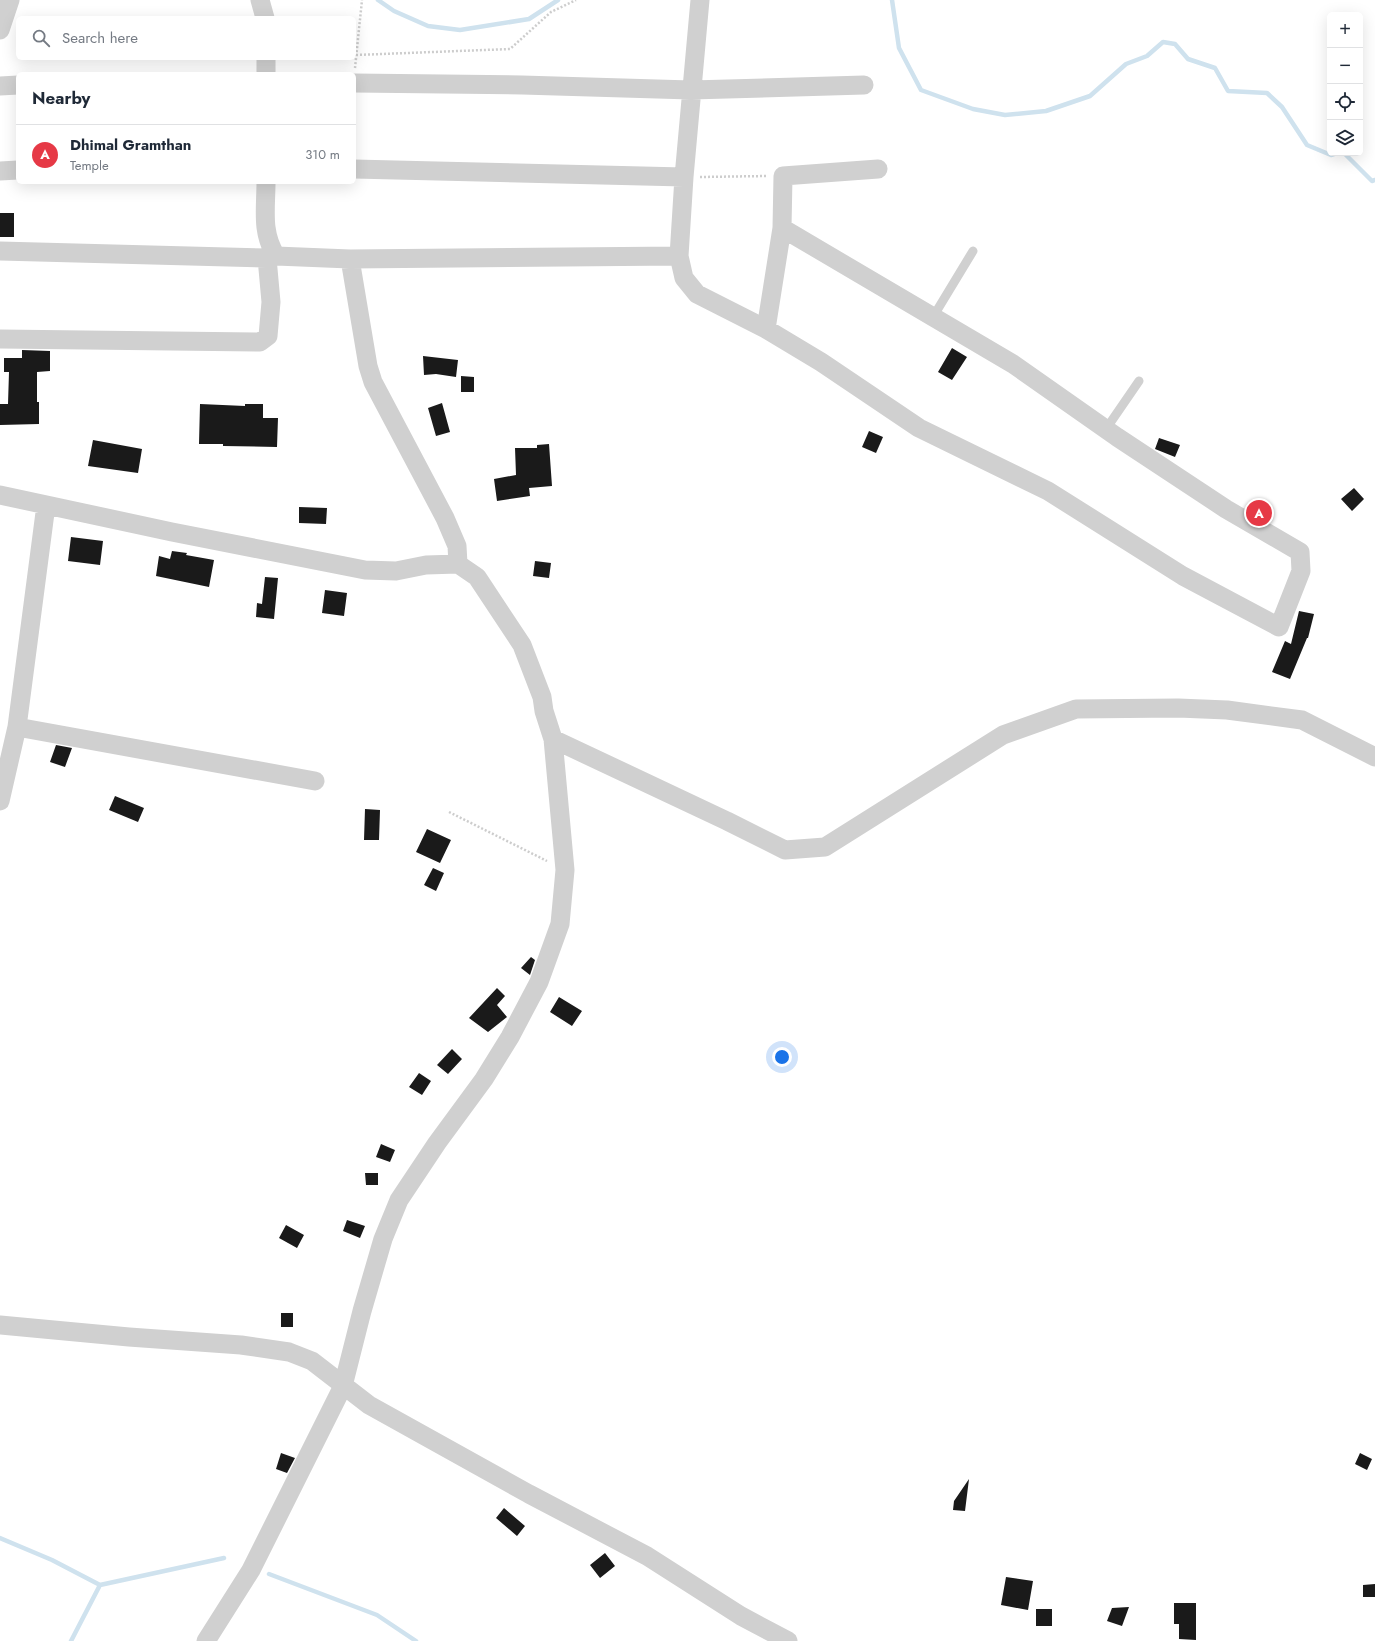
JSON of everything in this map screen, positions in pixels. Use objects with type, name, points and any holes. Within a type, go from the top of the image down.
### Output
[{"type":"street","points":[[0,30],[10,0]]},
{"type":"street","points":[[260,0],[264,16]]},
{"type":"street","points":[[700,0],[691,90],[679,256],[684,278],[697,294],[766,330],[821,362],[919,428],[1048,491],[1183,576],[1279,627],[1301,571],[1300,552],[1226,509],[1106,429],[1013,364],[782,228]]},
{"type":"street","points":[[266,60],[266,72]]},
{"type":"street","points":[[356,83],[522,84],[691,90],[864,85]]},
{"type":"street","points":[[0,86],[16,85]]},
{"type":"street","points":[[356,169],[684,177]]},
{"type":"street","points":[[766,330],[782,228],[783,176],[878,169]]},
{"type":"street","points":[[0,171],[16,170]]},
{"type":"street","points":[[0,339],[260,342],[268,336],[270,309],[271,257],[265,228],[266,184]]},
{"type":"street","points":[[0,251],[350,259],[679,256]]},
{"type":"street","points":[[350,259],[368,366],[373,382],[445,518],[457,546],[458,564]]},
{"type":"street","points":[[0,495],[365,570],[396,571],[426,565],[458,564],[477,578],[522,645],[542,697],[544,711],[553,739],[565,870],[560,924],[539,982],[510,1037],[484,1079],[437,1143],[399,1200],[383,1239],[343,1386],[251,1570],[206,1641]]},
{"type":"street","points":[[0,801],[17,727],[46,505]]},
{"type":"street","points":[[553,739],[785,850],[825,847],[1003,735],[1076,709],[1178,708],[1227,710],[1302,720],[1375,757]]},
{"type":"street","points":[[17,727],[315,781]]},
{"type":"street","points":[[0,1325],[128,1337],[241,1345],[289,1352],[312,1361],[369,1405],[401,1421],[529,1494],[647,1556],[742,1616],[788,1641]]},
{"type":"lane","points":[[933,317],[973,251]]},
{"type":"lane","points":[[1106,429],[1139,381]]},
{"type":"path","points":[[362,0],[356,55],[510,49],[550,12],[576,0]]},
{"type":"path","points":[[354,72],[355,60]]},
{"type":"path","points":[[684,177],[783,176]]},
{"type":"path","points":[[449,812],[565,870]]},
{"type":"building","points":[[0,213],[14,213],[14,237],[0,237]]},
{"type":"building","points":[[952,348],[967,357],[952,380],[938,372]]},
{"type":"building","points":[[22,350],[50,351],[50,371],[37,372],[39,424],[0,425],[0,404],[8,404],[9,372],[4,372],[4,358],[22,358]]},
{"type":"building","points":[[423,356],[458,360],[456,377],[436,374],[424,375]]},
{"type":"building","points":[[461,376],[474,377],[474,392],[461,392]]},
{"type":"building","points":[[442,403],[450,432],[436,436],[428,408]]},
{"type":"building","points":[[200,404],[245,406],[245,404],[263,404],[263,418],[278,418],[277,447],[199,444]]},
{"type":"building","points":[[869,431],[883,437],[876,453],[862,447]]},
{"type":"building","points":[[1159,438],[1180,445],[1175,457],[1155,449]]},
{"type":"building","points":[[93,440],[142,449],[138,473],[88,466]]},
{"type":"building","points":[[549,444],[552,486],[529,488],[530,496],[497,501],[494,479],[516,475],[515,448],[537,448],[537,445]]},
{"type":"building","points":[[1354,488],[1364,499],[1352,511],[1341,499]]},
{"type":"building","points":[[299,507],[327,508],[326,524],[299,523]]},
{"type":"building","points":[[71,537],[103,541],[100,565],[68,561]]},
{"type":"building","points":[[172,551],[214,560],[209,587],[156,576],[159,556],[170,559]]},
{"type":"building","points":[[535,561],[551,563],[549,578],[533,576]]},
{"type":"building","points":[[265,577],[278,578],[274,619],[256,617],[257,603],[262,604]]},
{"type":"building","points":[[325,590],[347,593],[344,616],[322,613]]},
{"type":"building","points":[[1299,611],[1314,614],[1308,638],[1290,679],[1272,672],[1285,641],[1291,644]]},
{"type":"building","points":[[56,745],[72,748],[65,767],[50,762]]},
{"type":"building","points":[[115,796],[144,808],[138,822],[109,810]]},
{"type":"building","points":[[365,809],[380,810],[379,840],[364,840]]},
{"type":"building","points":[[427,829],[451,840],[440,863],[416,852]]},
{"type":"building","points":[[433,868],[444,873],[436,891],[424,885]]},
{"type":"building","points":[[531,957],[535,960],[530,975],[521,968]]},
{"type":"building","points":[[497,988],[505,996],[497,1005],[507,1017],[488,1032],[469,1018]]},
{"type":"building","points":[[559,997],[582,1011],[572,1026],[550,1012]]},
{"type":"building","points":[[452,1049],[462,1059],[448,1074],[437,1065]]},
{"type":"building","points":[[419,1073],[431,1081],[422,1095],[409,1087]]},
{"type":"building","points":[[381,1144],[395,1150],[390,1162],[376,1157]]},
{"type":"building","points":[[365,1173],[378,1173],[378,1185],[366,1185]]},
{"type":"building","points":[[347,1220],[365,1226],[360,1238],[343,1231]]},
{"type":"building","points":[[286,1225],[304,1235],[297,1248],[279,1238]]},
{"type":"building","points":[[281,1313],[293,1313],[293,1327],[281,1327]]},
{"type":"building","points":[[281,1453],[295,1458],[287,1473],[276,1469]]},
{"type":"building","points":[[1360,1453],[1372,1459],[1367,1470],[1355,1464]]},
{"type":"building","points":[[969,1479],[965,1511],[953,1510],[954,1501]]},
{"type":"building","points":[[504,1508],[525,1526],[517,1536],[496,1518]]},
{"type":"building","points":[[605,1553],[615,1566],[600,1578],[590,1565]]},
{"type":"building","points":[[1006,1577],[1033,1581],[1028,1610],[1001,1605]]},
{"type":"building","points":[[1375,1584],[1375,1597],[1363,1597],[1363,1585]]},
{"type":"building","points":[[1174,1603],[1196,1603],[1196,1640],[1179,1639],[1179,1624],[1174,1624]]},
{"type":"building","points":[[1129,1607],[1122,1626],[1107,1621],[1112,1608]]},
{"type":"building","points":[[1036,1609],[1052,1609],[1052,1626],[1036,1626]]},
{"type":"waterway","points":[[378,0],[394,11],[428,26],[460,30],[529,19],[558,0]]},
{"type":"waterway","points":[[892,0],[899,48],[921,90],[973,109],[1005,115],[1046,111],[1090,96],[1126,64],[1147,56],[1163,42],[1175,44],[1188,59],[1215,68],[1228,91],[1267,93],[1282,107],[1307,145],[1327,153]]},
{"type":"waterway","points":[[1347,156],[1372,181],[1375,180]]},
{"type":"waterway","points":[[0,1538],[52,1560],[100,1585]]},
{"type":"waterway","points":[[71,1641],[100,1585],[224,1558]]},
{"type":"waterway","points":[[269,1574],[377,1615],[416,1641]]},
{"type":"place","name":"Dhimal Gramthan","points":[[1259,513]]}]
